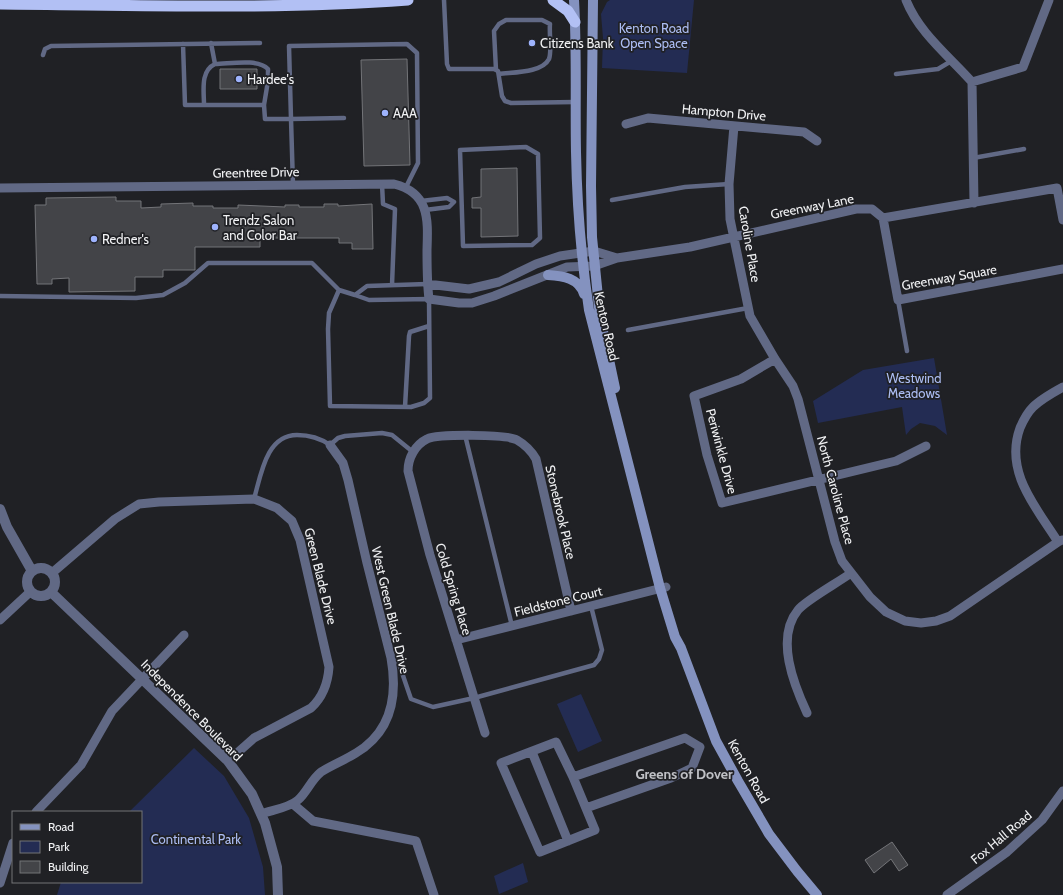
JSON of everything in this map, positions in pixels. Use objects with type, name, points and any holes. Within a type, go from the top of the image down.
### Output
[{"type":"highway","points":[[0,4],[87,2],[332,2],[402,0]]},
{"type":"highway","points":[[553,0],[568,11],[575,22]]},
{"type":"main road","name":"Kenton Road","points":[[574,0],[577,102],[576,151],[580,253],[589,310],[663,588],[679,633],[681,648],[716,741],[769,834],[817,895]]},
{"type":"main road","name":"Kenton Road","points":[[593,0],[591,186],[594,266],[600,317],[663,588]]},
{"type":"main road","points":[[548,275],[565,277],[575,281],[582,289],[589,310]]},
{"type":"street","points":[[906,0],[911,12],[926,34],[953,60],[972,82],[974,202]]},
{"type":"street","points":[[972,82],[1023,67],[1049,0]]},
{"type":"street","name":"Hampton Drive","points":[[626,124],[648,118],[804,132],[818,141]]},
{"type":"street","name":"Caroline Place","points":[[734,126],[729,184],[732,236],[750,316],[775,359]]},
{"type":"street","name":"Greentree Drive","points":[[0,188],[382,184],[394,184],[406,187]]},
{"type":"street","points":[[406,187],[415,193],[426,210],[428,221],[427,284],[429,299],[459,303],[472,302],[494,296],[567,267],[594,266]]},
{"type":"street","points":[[883,218],[1057,188],[1063,220]]},
{"type":"street","name":"Greenway Lane","points":[[594,266],[617,258],[690,247],[732,236],[856,209],[872,209],[883,218]]},
{"type":"street","name":"Greenway Square","points":[[883,218],[898,300],[1063,269]]},
{"type":"street","points":[[427,284],[460,289],[474,288],[499,282],[536,264],[560,256],[594,251]]},
{"type":"street","name":"Greenway Lane","points":[[594,251],[617,258]]},
{"type":"street","name":"Periwinkle Drive","points":[[775,359],[742,379],[694,396],[707,455],[722,503],[820,478]]},
{"type":"street","name":"North Caroline Place","points":[[775,359],[793,386],[798,399],[820,478],[835,542],[842,560],[870,597],[886,612],[906,621],[920,623],[936,622],[950,616],[1060,540],[1022,484],[1017,472],[1015,449],[1016,440],[1024,420],[1031,409],[1040,400],[1063,387]]},
{"type":"street","name":"Stonebrook Place","points":[[413,452],[428,439],[465,435],[517,439],[533,453],[536,459],[571,610]]},
{"type":"street","name":"West Green Blade Drive","points":[[293,804],[299,799],[312,781],[322,772],[357,753],[377,738],[390,713],[392,704],[394,672],[391,658],[348,480],[343,463],[330,445]]},
{"type":"street","points":[[820,478],[896,461],[926,446]]},
{"type":"street","name":"Cold Spring Place","points":[[413,452],[408,462],[408,472],[430,555],[485,733]]},
{"type":"street","name":"Green Blade Drive","points":[[52,573],[115,519],[139,504],[254,499],[278,508],[292,521],[300,540],[329,667],[328,681],[316,703],[311,708],[254,738],[228,761]]},
{"type":"street","points":[[0,509],[7,527],[32,570]]},
{"type":"street","points":[[42,568],[52,573],[55,583],[51,592],[40,596],[30,592],[26,582],[32,570],[42,568]]},
{"type":"street","points":[[807,713],[796,688],[789,662],[787,649],[790,623],[799,608],[851,573]]},
{"type":"street","name":"Fieldstone Court","points":[[456,640],[663,588]]},
{"type":"street","points":[[0,620],[30,592]]},
{"type":"street","name":"Independence Boulevard","points":[[51,592],[228,761],[252,794],[265,823],[277,867],[278,895]]},
{"type":"street","points":[[37,811],[81,765],[112,711],[184,635]]},
{"type":"street","points":[[573,777],[686,738],[700,747]]},
{"type":"street","points":[[586,808],[671,778],[692,768],[700,747],[716,741]]},
{"type":"street","points":[[556,742],[573,777],[595,830],[540,852],[501,763],[556,742]]},
{"type":"street","points":[[532,752],[568,840]]},
{"type":"street","name":"Fox Hall Road","points":[[947,895],[1007,852],[1042,820],[1063,791]]},
{"type":"street","points":[[261,814],[293,804],[313,821],[416,841],[434,895]]},
{"type":"street","points":[[0,883],[2,868],[12,845]]},
{"type":"lane","points":[[444,0],[448,69],[498,72],[536,69],[544,65],[549,58],[550,24],[542,20],[506,20],[499,24],[494,31],[498,72],[502,96],[505,101],[511,103],[577,102]]},
{"type":"lane","points":[[43,55],[46,49],[51,46],[260,43]]},
{"type":"lane","points":[[183,44],[185,105],[264,105]]},
{"type":"lane","points":[[212,44],[215,64]]},
{"type":"lane","points":[[293,185],[289,46],[407,44],[417,53],[418,163],[406,187]]},
{"type":"lane","points":[[896,74],[938,68],[953,60]]},
{"type":"lane","points":[[204,105],[204,77],[209,67],[215,64],[254,63],[264,65],[268,69],[268,81],[264,105],[265,119],[344,118]]},
{"type":"lane","points":[[526,147],[538,154],[540,238],[532,245],[463,246],[462,202],[460,150],[526,147]]},
{"type":"lane","points":[[973,158],[1024,149]]},
{"type":"lane","points":[[382,184],[383,204],[395,209],[392,285]]},
{"type":"lane","points":[[612,200],[685,187],[729,184]]},
{"type":"lane","points":[[421,201],[447,198],[454,202],[462,202]]},
{"type":"lane","points":[[426,210],[449,207],[454,202]]},
{"type":"lane","points":[[0,296],[136,298],[163,294],[186,283],[208,263],[312,263],[339,290],[369,300],[429,299],[430,398],[424,403],[405,407],[330,406],[328,329],[330,312],[339,290]]},
{"type":"lane","points":[[356,295],[367,286],[427,284]]},
{"type":"lane","points":[[898,300],[907,351]]},
{"type":"lane","points":[[628,330],[748,308]]},
{"type":"lane","points":[[405,407],[410,332],[429,326]]},
{"type":"lane","points":[[254,499],[268,454],[282,438],[288,435],[305,435],[324,441],[330,445],[338,438],[345,436],[382,433],[392,435],[413,452]]},
{"type":"lane","points":[[465,435],[512,626]]},
{"type":"lane","points":[[391,658],[398,661],[411,699],[433,707],[474,698],[594,665],[599,659],[602,650],[591,606]]},
{"type":"green space","name":"Kenton Road Open Space","points":[[610,0],[694,0],[687,73],[602,68],[603,38],[601,14],[607,2]]},
{"type":"green space","name":"Westwind Meadows","points":[[934,358],[947,435],[935,426],[920,423],[911,429],[906,435],[902,407],[818,423],[813,401],[863,370]]},
{"type":"green space","points":[[581,694],[602,741],[578,752],[557,704]]},
{"type":"green space","name":"Continental Park","points":[[194,748],[224,776],[249,818],[263,867],[265,895],[57,895],[61,883],[142,883],[142,811],[130,811]]},
{"type":"green space","points":[[523,863],[528,882],[499,894],[494,876]]},
{"type":"building","name":"AAA","points":[[407,59],[410,165],[364,166],[361,60]]},
{"type":"building","name":"Hardee's","points":[[220,69],[257,69],[257,89],[220,89]]},
{"type":"building","points":[[517,168],[518,236],[481,237],[481,208],[472,208],[472,198],[481,197],[481,169]]},
{"type":"building","points":[[116,197],[116,201],[141,201],[141,208],[161,207],[161,204],[193,203],[193,206],[213,206],[213,208],[238,208],[238,205],[285,207],[285,205],[299,205],[299,207],[324,207],[324,204],[338,204],[338,206],[372,204],[373,249],[352,249],[352,243],[339,243],[339,238],[260,238],[260,247],[195,247],[195,270],[163,270],[163,277],[135,277],[135,291],[69,292],[69,278],[52,279],[52,284],[37,284],[35,205],[46,205],[46,198]]},
{"type":"building","points":[[892,842],[908,865],[899,871],[891,859],[874,873],[865,860]]},
{"type":"place","name":"Citizens Bank","points":[[532,43]]},
{"type":"place","name":"Hardee's","points":[[239,79]]},
{"type":"place","name":"AAA","points":[[385,113]]},
{"type":"place","name":"Trendz Salon and Color Bar","points":[[215,227]]},
{"type":"place","name":"Redner's","points":[[94,239]]},
{"type":"district","name":"Greens of Dover","points":[[684,774]]}]
